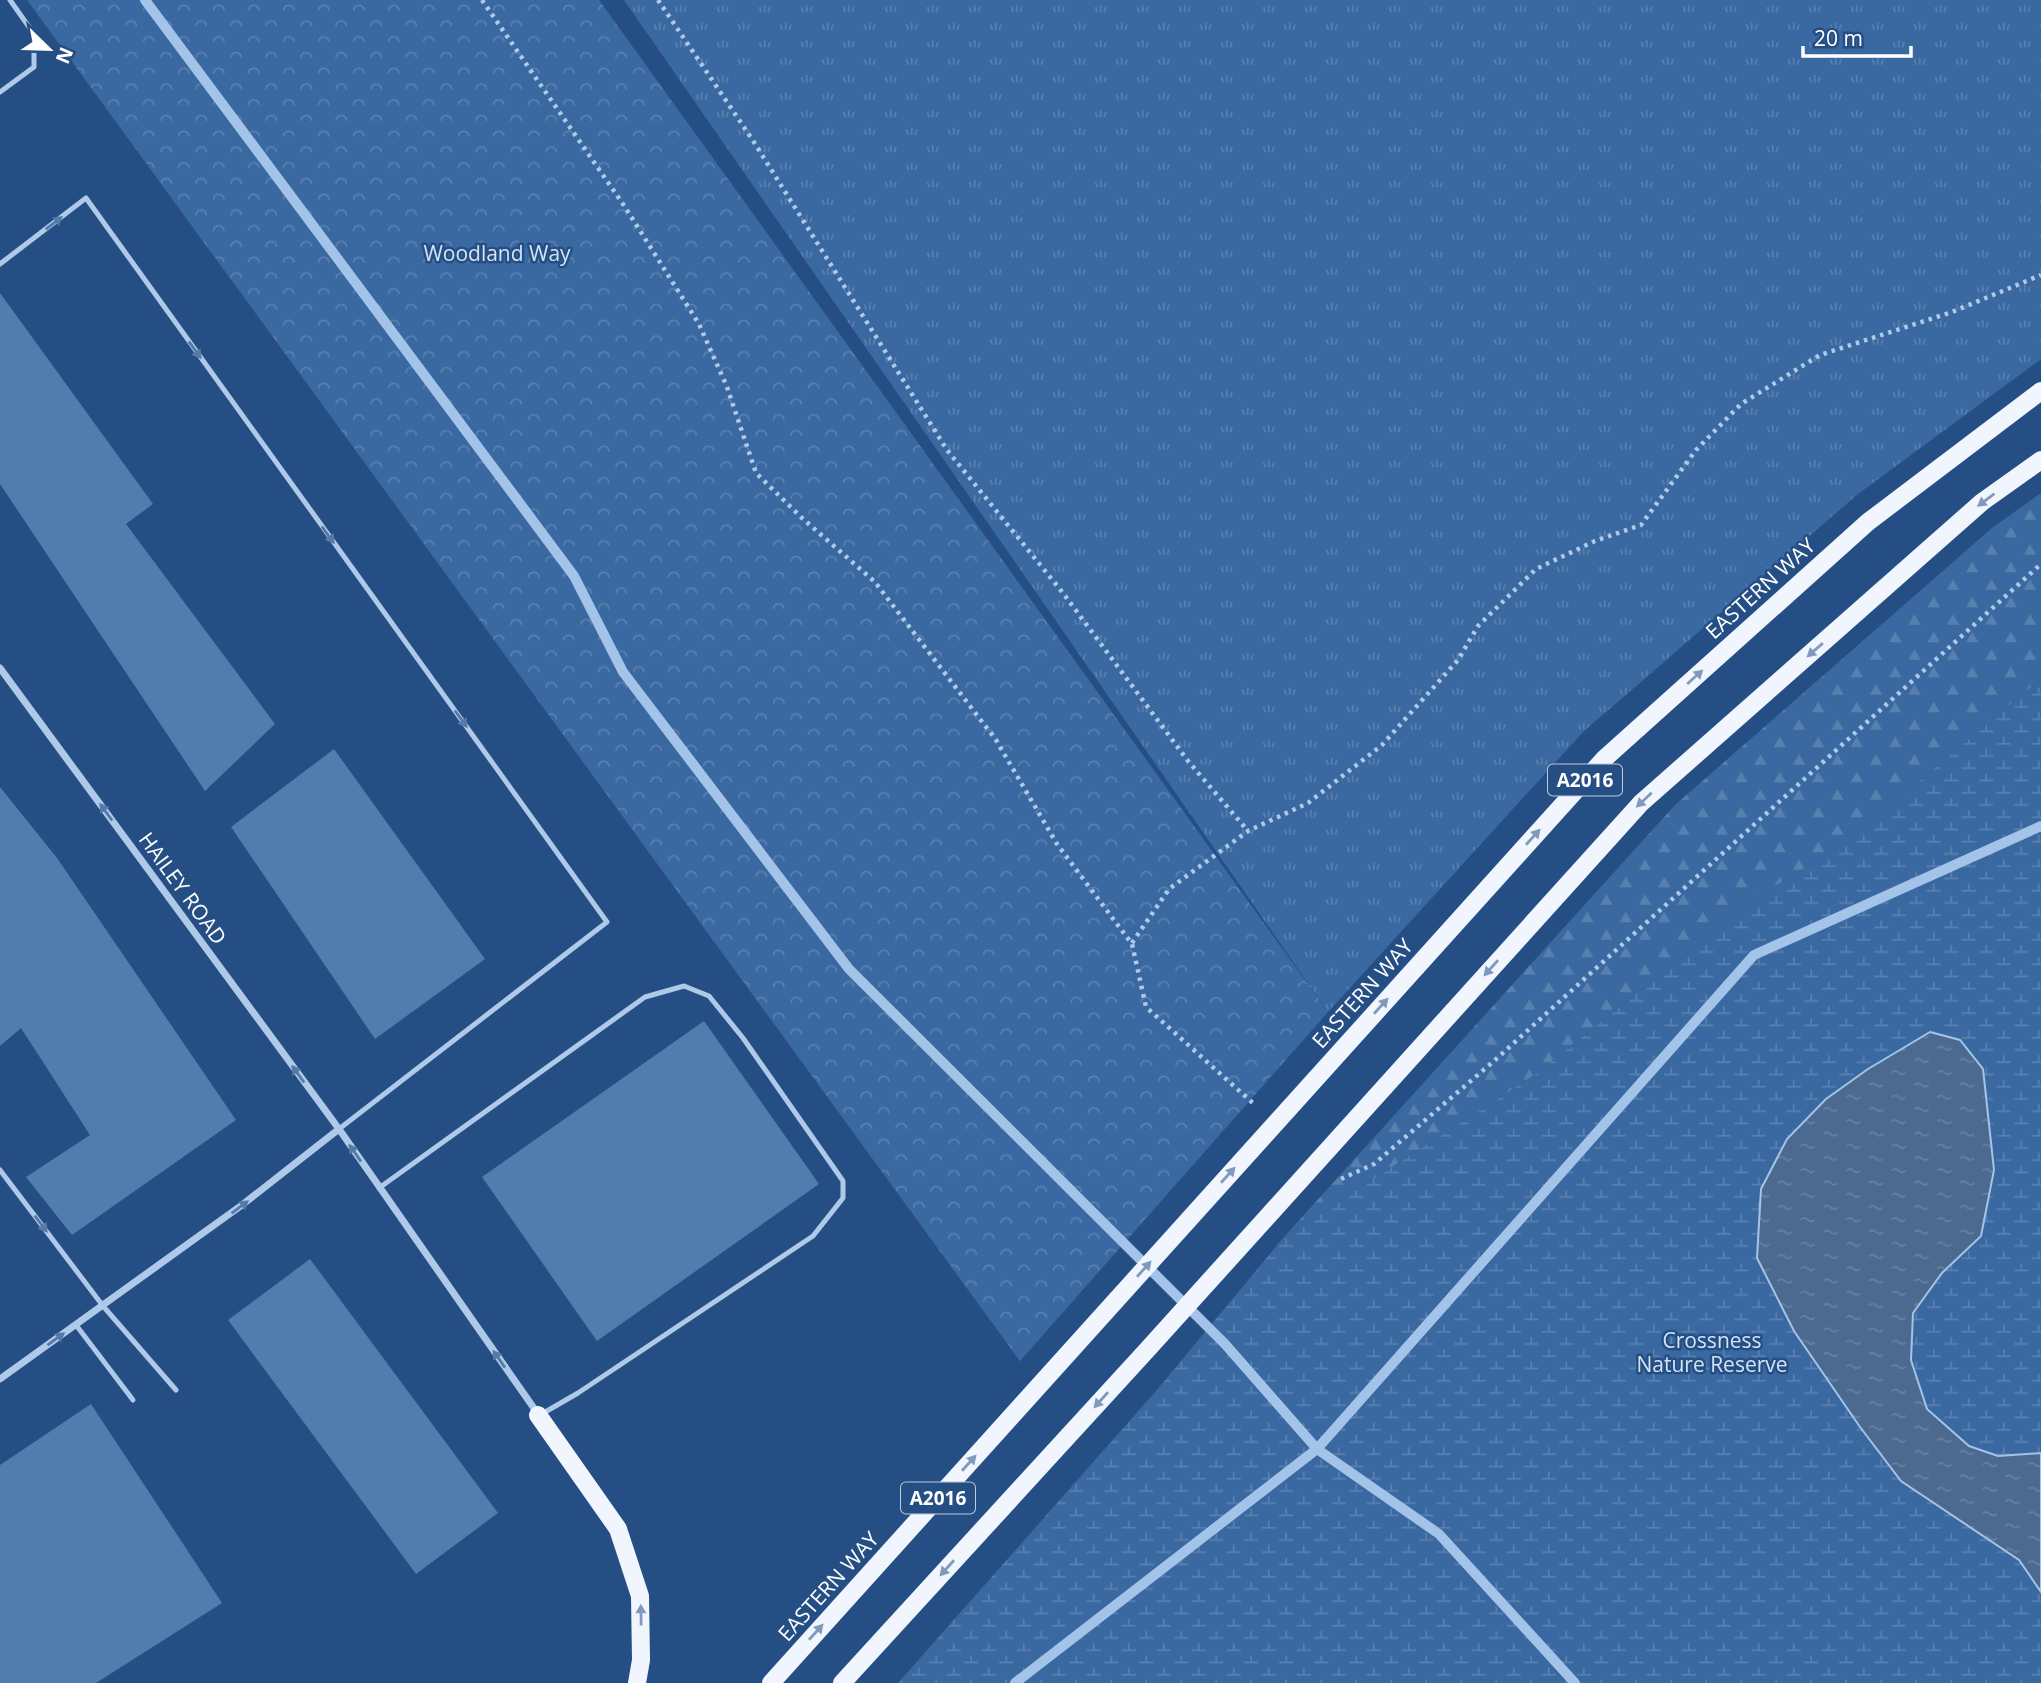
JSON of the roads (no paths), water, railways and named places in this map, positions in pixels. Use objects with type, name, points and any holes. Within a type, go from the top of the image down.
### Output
[{"type":"main road","name":"EASTERN WAY","points":[[771,1683],[1604,759],[1868,522],[2041,391]]},
{"type":"main road","name":"A2016","points":[[842,1683],[1147,1350],[1640,803],[1982,502],[2041,460]]},
{"type":"main road","points":[[538,1415],[618,1529],[640,1596],[641,1660],[637,1683]]},
{"type":"street","name":"HAILEY ROAD","points":[[0,668],[339,1129],[538,1415]]},
{"type":"street","points":[[0,1379],[242,1205],[339,1129]]},
{"type":"lane","points":[[0,92],[34,67],[34,34],[10,0]]},
{"type":"lane","points":[[0,264],[86,198],[607,922],[339,1129]]},
{"type":"lane","points":[[379,1188],[645,997],[684,986],[709,996],[743,1038],[843,1181],[843,1198],[813,1236],[578,1394],[538,1415]]},
{"type":"lane","points":[[0,1170],[103,1306],[176,1390]]},
{"type":"lane","points":[[76,1325],[134,1400]]},
{"type":"water","points":[[1930,1032],[1960,1040],[1983,1069],[1994,1170],[1981,1236],[1942,1273],[1913,1313],[1911,1360],[1927,1409],[1969,1446],[1998,1456],[2041,1453],[2041,1592],[2019,1560],[1901,1481],[1794,1331],[1757,1258],[1761,1189],[1787,1139],[1826,1099],[1868,1069]]},
{"type":"waterway","points":[[145,0],[574,576],[623,672],[849,969],[1225,1344],[1317,1449],[1439,1534],[1575,1683]]},
{"type":"waterway","points":[[1015,1683],[1317,1449],[1754,955],[2041,826]]},
{"type":"park label","name":"Woodland Way","points":[[497,253]]},
{"type":"park label","name":"Crossness Nature Reserve","points":[[1712,1352]]}]
